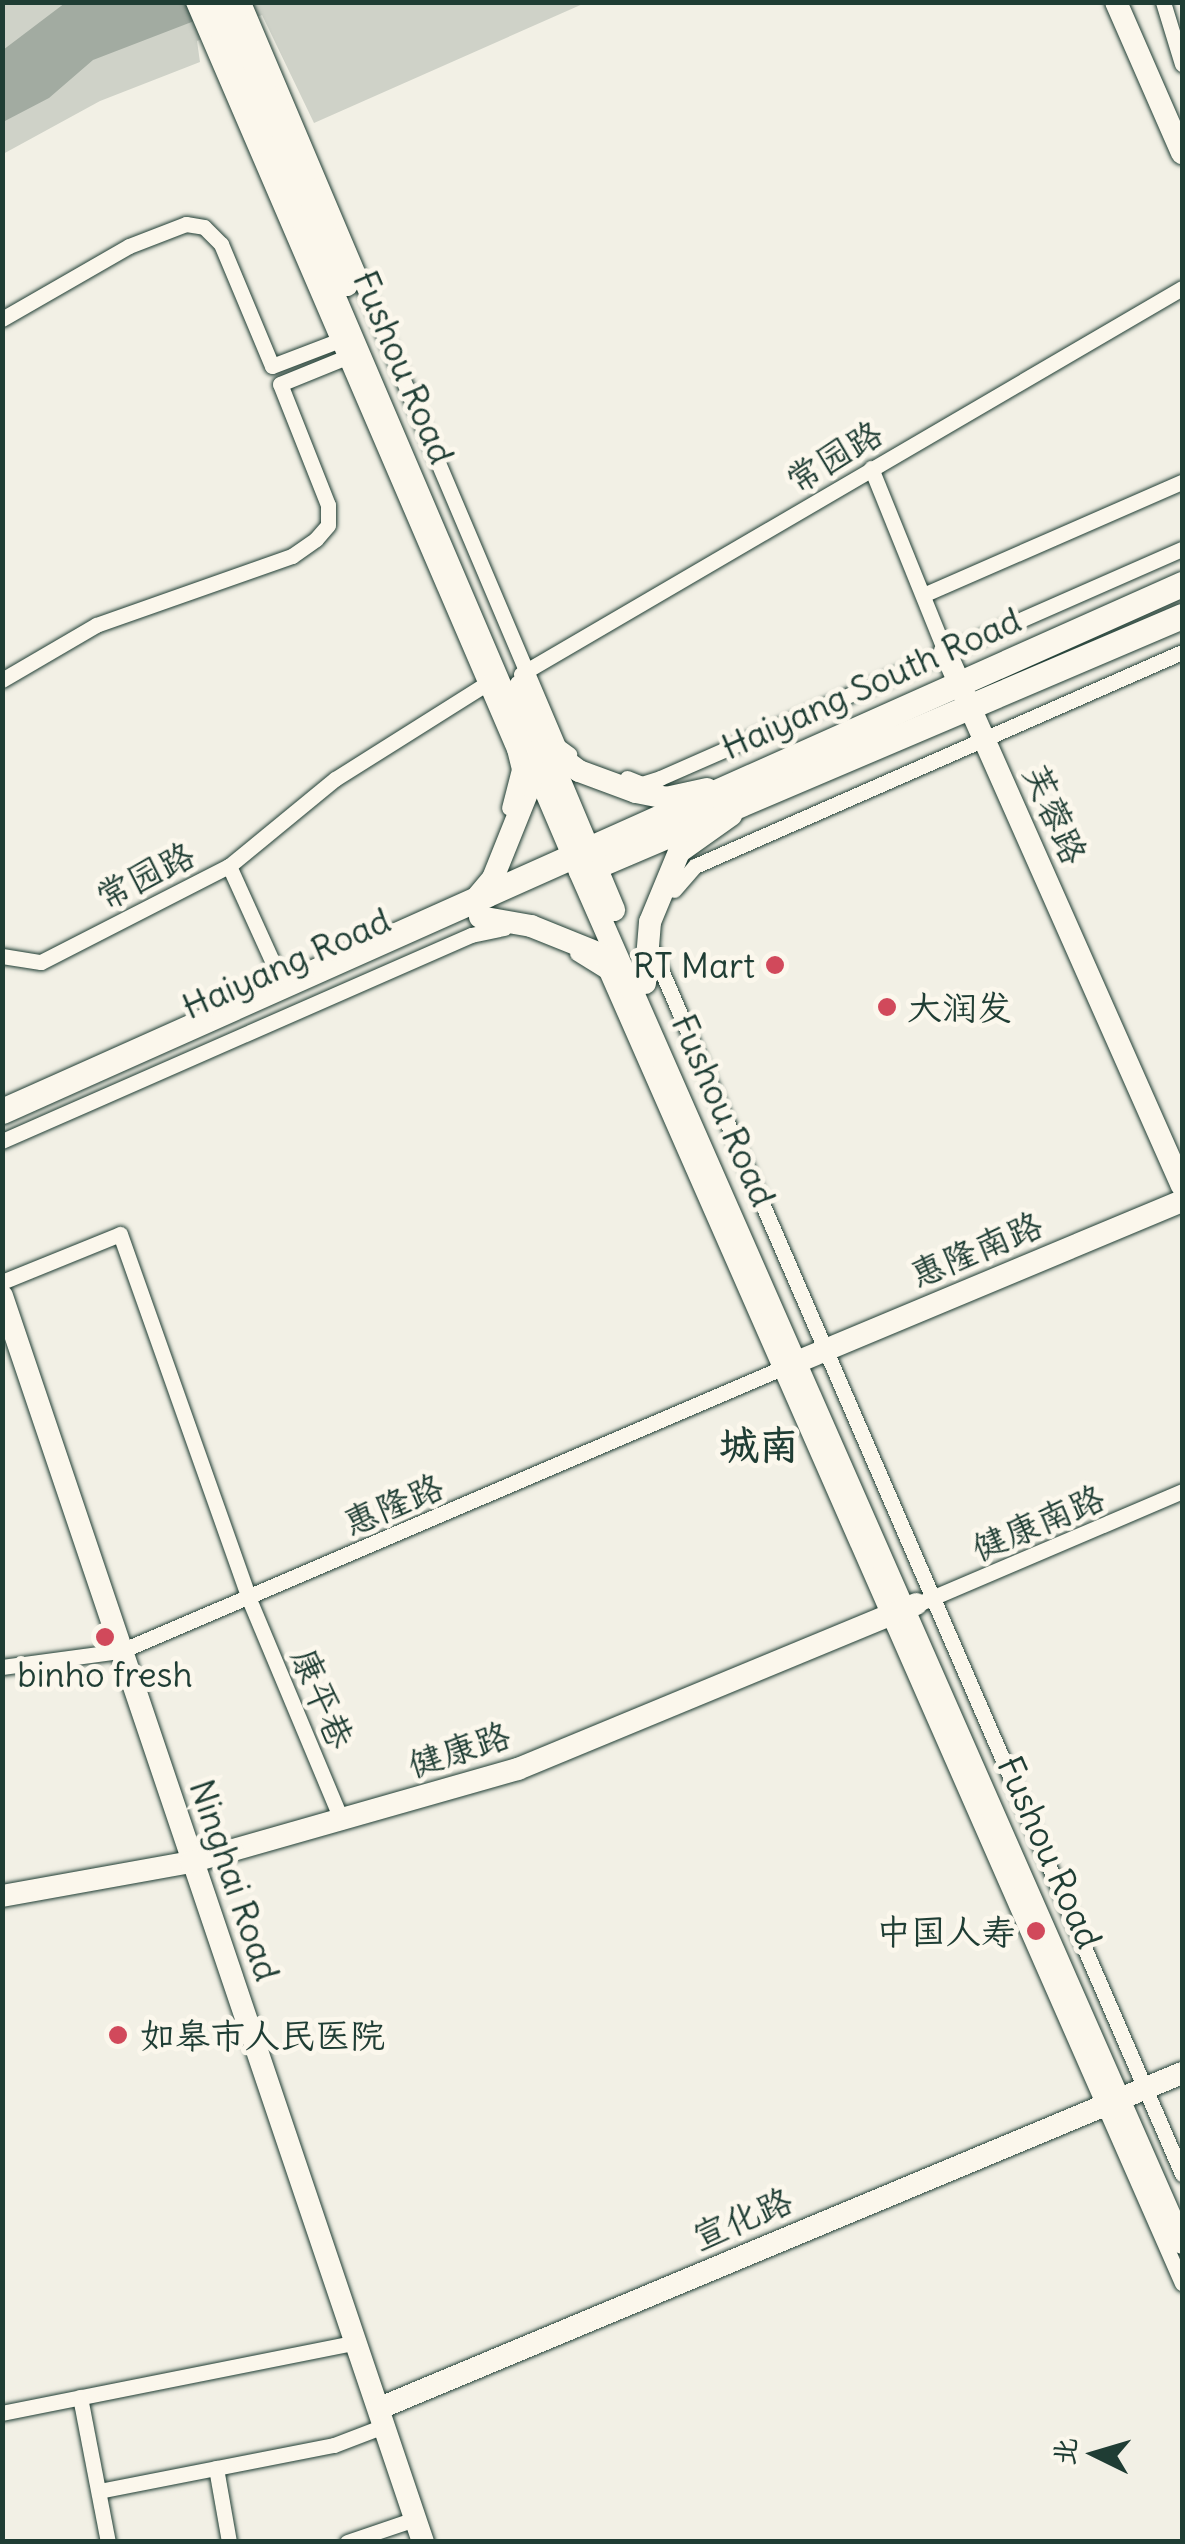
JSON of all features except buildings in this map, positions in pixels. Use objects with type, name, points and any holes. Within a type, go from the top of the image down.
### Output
[{"type":"main road","name":"Haiyang South Road","points":[[746,790],[958,680],[1182,584]]},
{"type":"main road","name":"Haiyang South Road","points":[[586,861],[746,790],[970,706],[1182,616]]},
{"type":"main road","name":"Haiyang Road","points":[[2,1111],[586,861]]},
{"type":"main road","name":"Haiyang Road","points":[[2,1125],[476,909]]},
{"type":"street","points":[[193,2],[239,52]]},
{"type":"street","name":"Fushou Road","points":[[209,2],[239,52],[635,979],[1125,2095],[1182,2212]]},
{"type":"street","name":"Fushou Road","points":[[228,2],[239,52]]},
{"type":"street","points":[[243,2],[239,52],[344,358],[507,676],[558,746],[642,784],[1182,548]]},
{"type":"street","points":[[1116,2],[1182,153]]},
{"type":"street","points":[[1163,2],[1182,64]]},
{"type":"street","points":[[2,319],[129,246],[186,224],[204,227],[220,244],[328,506],[328,525],[292,556],[96,625],[2,680]]},
{"type":"street","name":"常园路","points":[[2,956],[41,962],[229,866],[335,778],[1182,288]]},
{"type":"street","points":[[272,366],[337,341]]},
{"type":"street","points":[[280,384],[344,358]]},
{"type":"street","name":"芙蓉路","points":[[871,468],[945,651],[1182,1186]]},
{"type":"street","points":[[923,594],[1182,482]]},
{"type":"street","points":[[803,1360],[652,951],[680,876],[982,735],[1182,652]]},
{"type":"street","points":[[2,1098],[468,890],[486,875],[519,769],[507,676]]},
{"type":"street","points":[[540,752],[579,771],[666,798],[746,790],[679,852],[650,922],[635,979],[603,955],[476,909],[493,878],[540,752]]},
{"type":"street","points":[[229,866],[279,976]]},
{"type":"street","points":[[2,1141],[471,936],[496,927],[517,929],[606,971],[803,1360]]},
{"type":"street","name":"惠隆南路","points":[[803,1360],[1182,1201]]},
{"type":"street","name":"康平巷","points":[[2,1282],[120,1234],[249,1599],[342,1820]]},
{"type":"street","name":"Ninghai Road","points":[[2,1296],[423,2542]]},
{"type":"street","name":"惠隆路","points":[[2,1667],[121,1652],[803,1360]]},
{"type":"street","name":"健康南路","points":[[910,1606],[1182,1491]]},
{"type":"street","name":"健康路","points":[[2,1896],[191,1862],[518,1769],[910,1606]]},
{"type":"street","name":"宣化路","points":[[383,2416],[1182,2072]]},
{"type":"street","points":[[1125,2095],[1182,2174]]},
{"type":"street","points":[[1125,2095],[1182,2283]]},
{"type":"street","name":"Fushou Road","points":[[1125,2095],[1182,2243]]},
{"type":"street","points":[[2,2413],[356,2342]]},
{"type":"street","points":[[80,2396],[108,2542]]},
{"type":"street","points":[[98,2492],[334,2445],[383,2416]]},
{"type":"street","points":[[216,2468],[229,2542]]},
{"type":"street","points":[[347,2542],[416,2519]]},
{"type":"shaded area","points":[[3,3],[585,3],[314,123],[262,15],[197,41],[200,62],[100,101],[3,154]]},
{"type":"shaded area","points":[[65,3],[241,3],[93,60],[49,98],[3,122],[3,50]]},
{"type":"place","name":"RT Mart","points":[[775,965]]},
{"type":"place","name":"大润发","points":[[887,1007]]},
{"type":"place","name":"binho fresh","points":[[105,1637]]},
{"type":"place","name":"中国人寿","points":[[1036,1931]]},
{"type":"place","name":"如皋市人民医院","points":[[118,2035]]},
{"type":"district","name":"城南","points":[[759,1445]]}]
